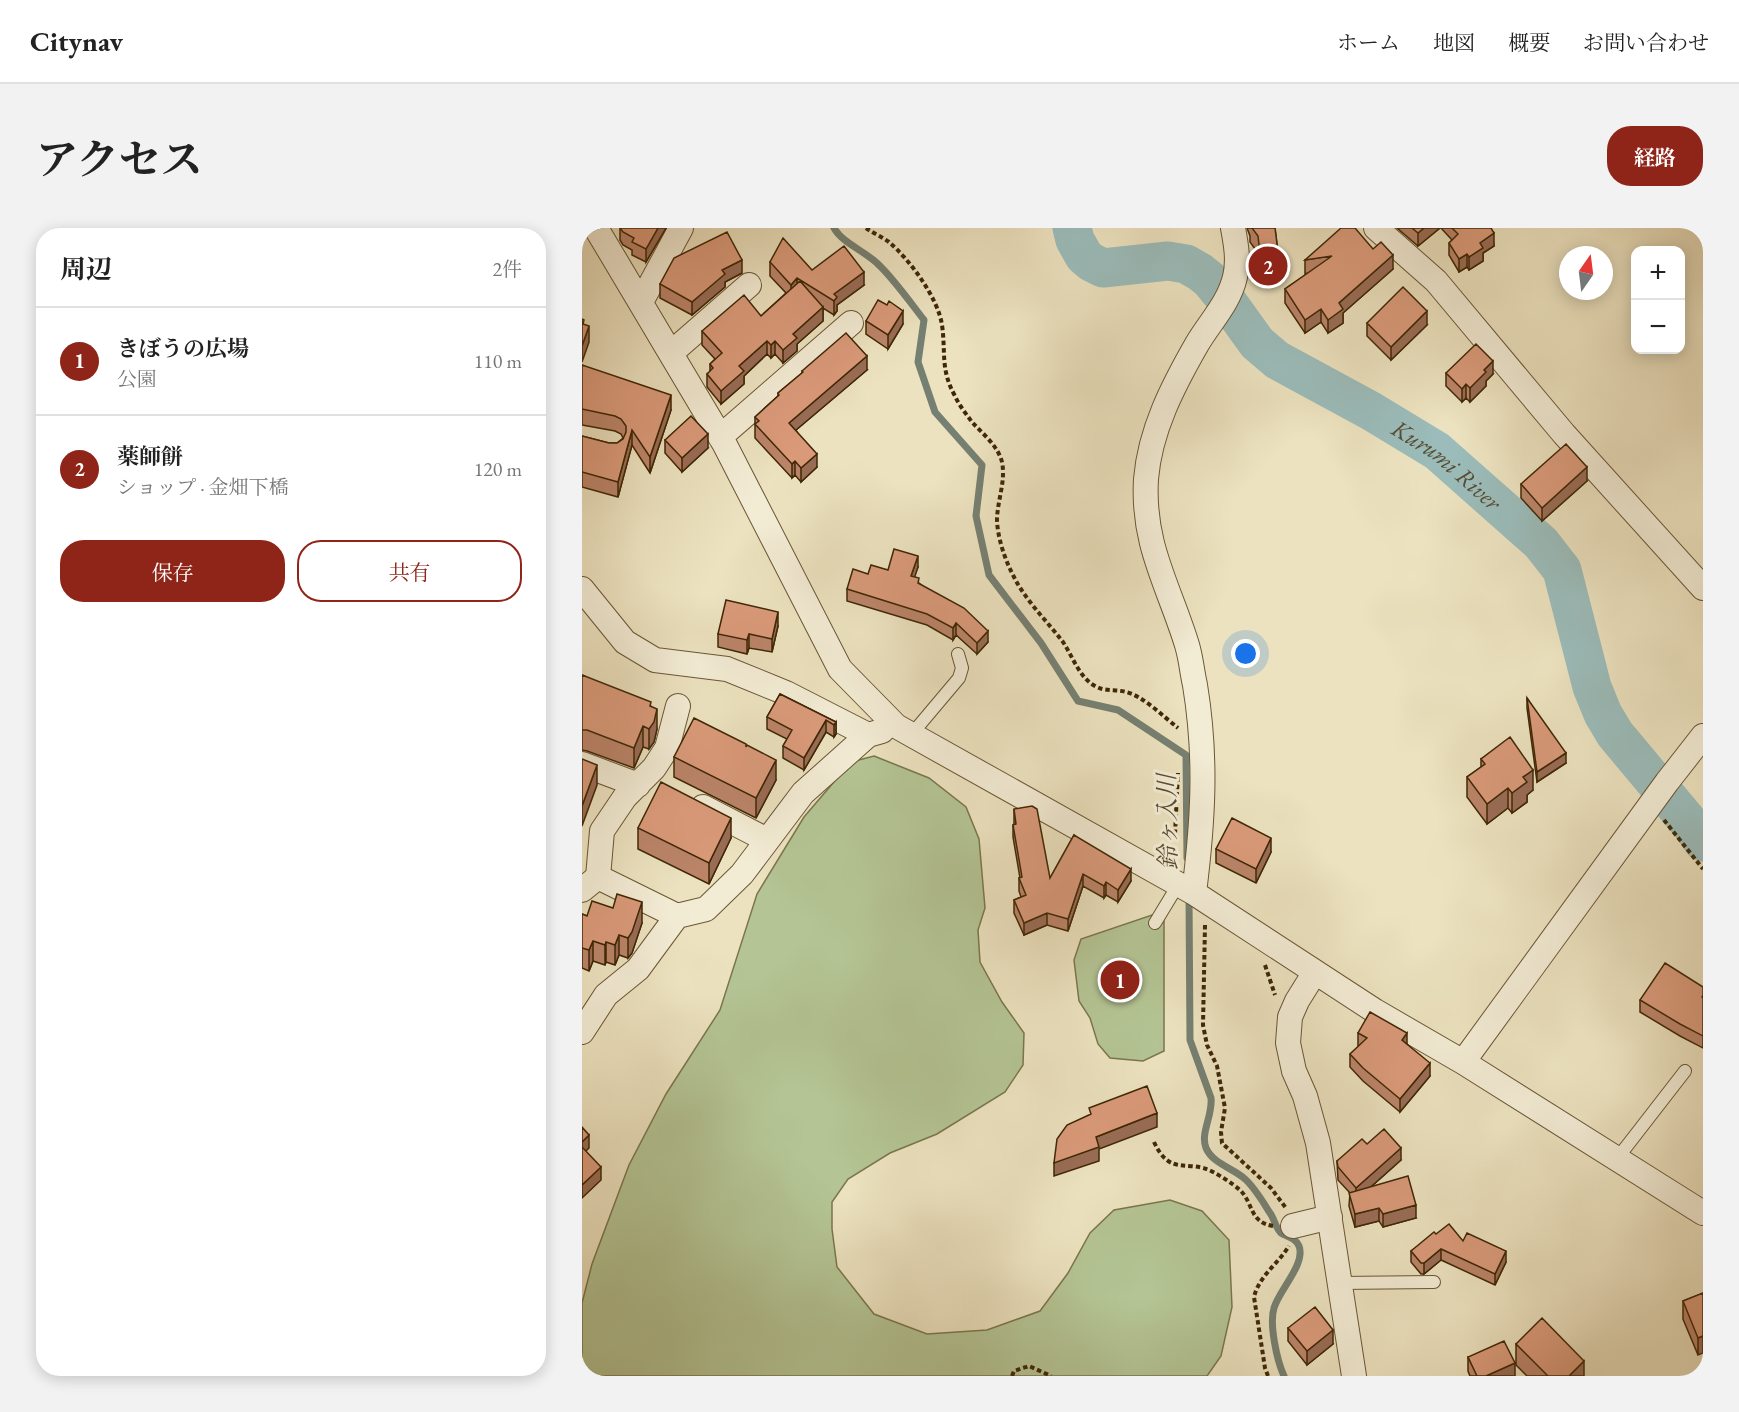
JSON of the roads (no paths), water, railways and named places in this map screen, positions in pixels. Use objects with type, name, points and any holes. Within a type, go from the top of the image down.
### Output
[{"type":"street","points":[[596,228],[720,437],[840,669],[904,730],[1193,894],[1376,1011],[1463,1062],[1703,1213]]},
{"type":"street","points":[[641,302],[681,228]]},
{"type":"street","points":[[1193,894],[1201,843],[1204,764],[1198,706],[1188,646],[1151,544],[1146,509],[1146,479],[1157,424],[1165,405],[1198,344],[1223,307],[1235,277],[1237,252],[1233,228]]},
{"type":"street","points":[[1376,228],[1436,281],[1564,434],[1703,588]]},
{"type":"street","points":[[671,353],[749,285]]},
{"type":"street","points":[[720,437],[851,323]]},
{"type":"street","points":[[582,589],[625,642],[656,660],[727,669],[786,693],[868,735]]},
{"type":"street","points":[[658,787],[654,768],[667,748],[678,706]]},
{"type":"street","points":[[590,884],[677,916],[706,909],[742,874],[803,793],[868,735],[904,730]]},
{"type":"street","points":[[1463,1062],[1703,736]]},
{"type":"street","points":[[582,764],[658,787],[767,840]]},
{"type":"street","points":[[590,884],[602,831],[625,798],[658,787]]},
{"type":"street","points":[[582,854],[590,884]]},
{"type":"street","points":[[582,1032],[606,995],[638,969],[677,916]]},
{"type":"street","points":[[1315,972],[1297,1000],[1290,1017],[1288,1043],[1294,1071],[1305,1096],[1318,1143],[1354,1376]]},
{"type":"street","points":[[582,992],[606,995]]},
{"type":"street","points":[[1292,1230],[1330,1217]]},
{"type":"lane","points":[[904,730],[959,678],[962,668],[958,654]]},
{"type":"lane","points":[[1155,923],[1193,894]]},
{"type":"lane","points":[[1616,1160],[1685,1071]]},
{"type":"lane","points":[[1339,1283],[1434,1282]]},
{"type":"waterway","name":"鈴ヶ入川","points":[[834,228],[843,239],[880,266],[924,320],[918,362],[935,412],[982,465],[976,516],[989,575],[1041,643],[1078,701],[1118,710],[1186,755],[1187,858]]},
{"type":"waterway","name":"Kurumi River","points":[[1072,228],[1075,240],[1084,256],[1103,268],[1168,261],[1186,264],[1200,272],[1224,297],[1257,343],[1277,360],[1371,411],[1437,451],[1541,543],[1562,570],[1592,687],[1603,714],[1615,734],[1703,842]]},
{"type":"waterway","name":"鈴ヶ入川","points":[[1189,896],[1190,1040],[1211,1098],[1205,1136],[1206,1148],[1213,1158],[1249,1183],[1259,1195],[1279,1231],[1293,1239],[1299,1246],[1299,1261],[1277,1301],[1272,1323],[1274,1342],[1284,1376]]},
{"type":"place","name":"薬師餅","points":[[1268,266]]},
{"type":"place","name":"きぼうの広場","points":[[1120,980]]}]
